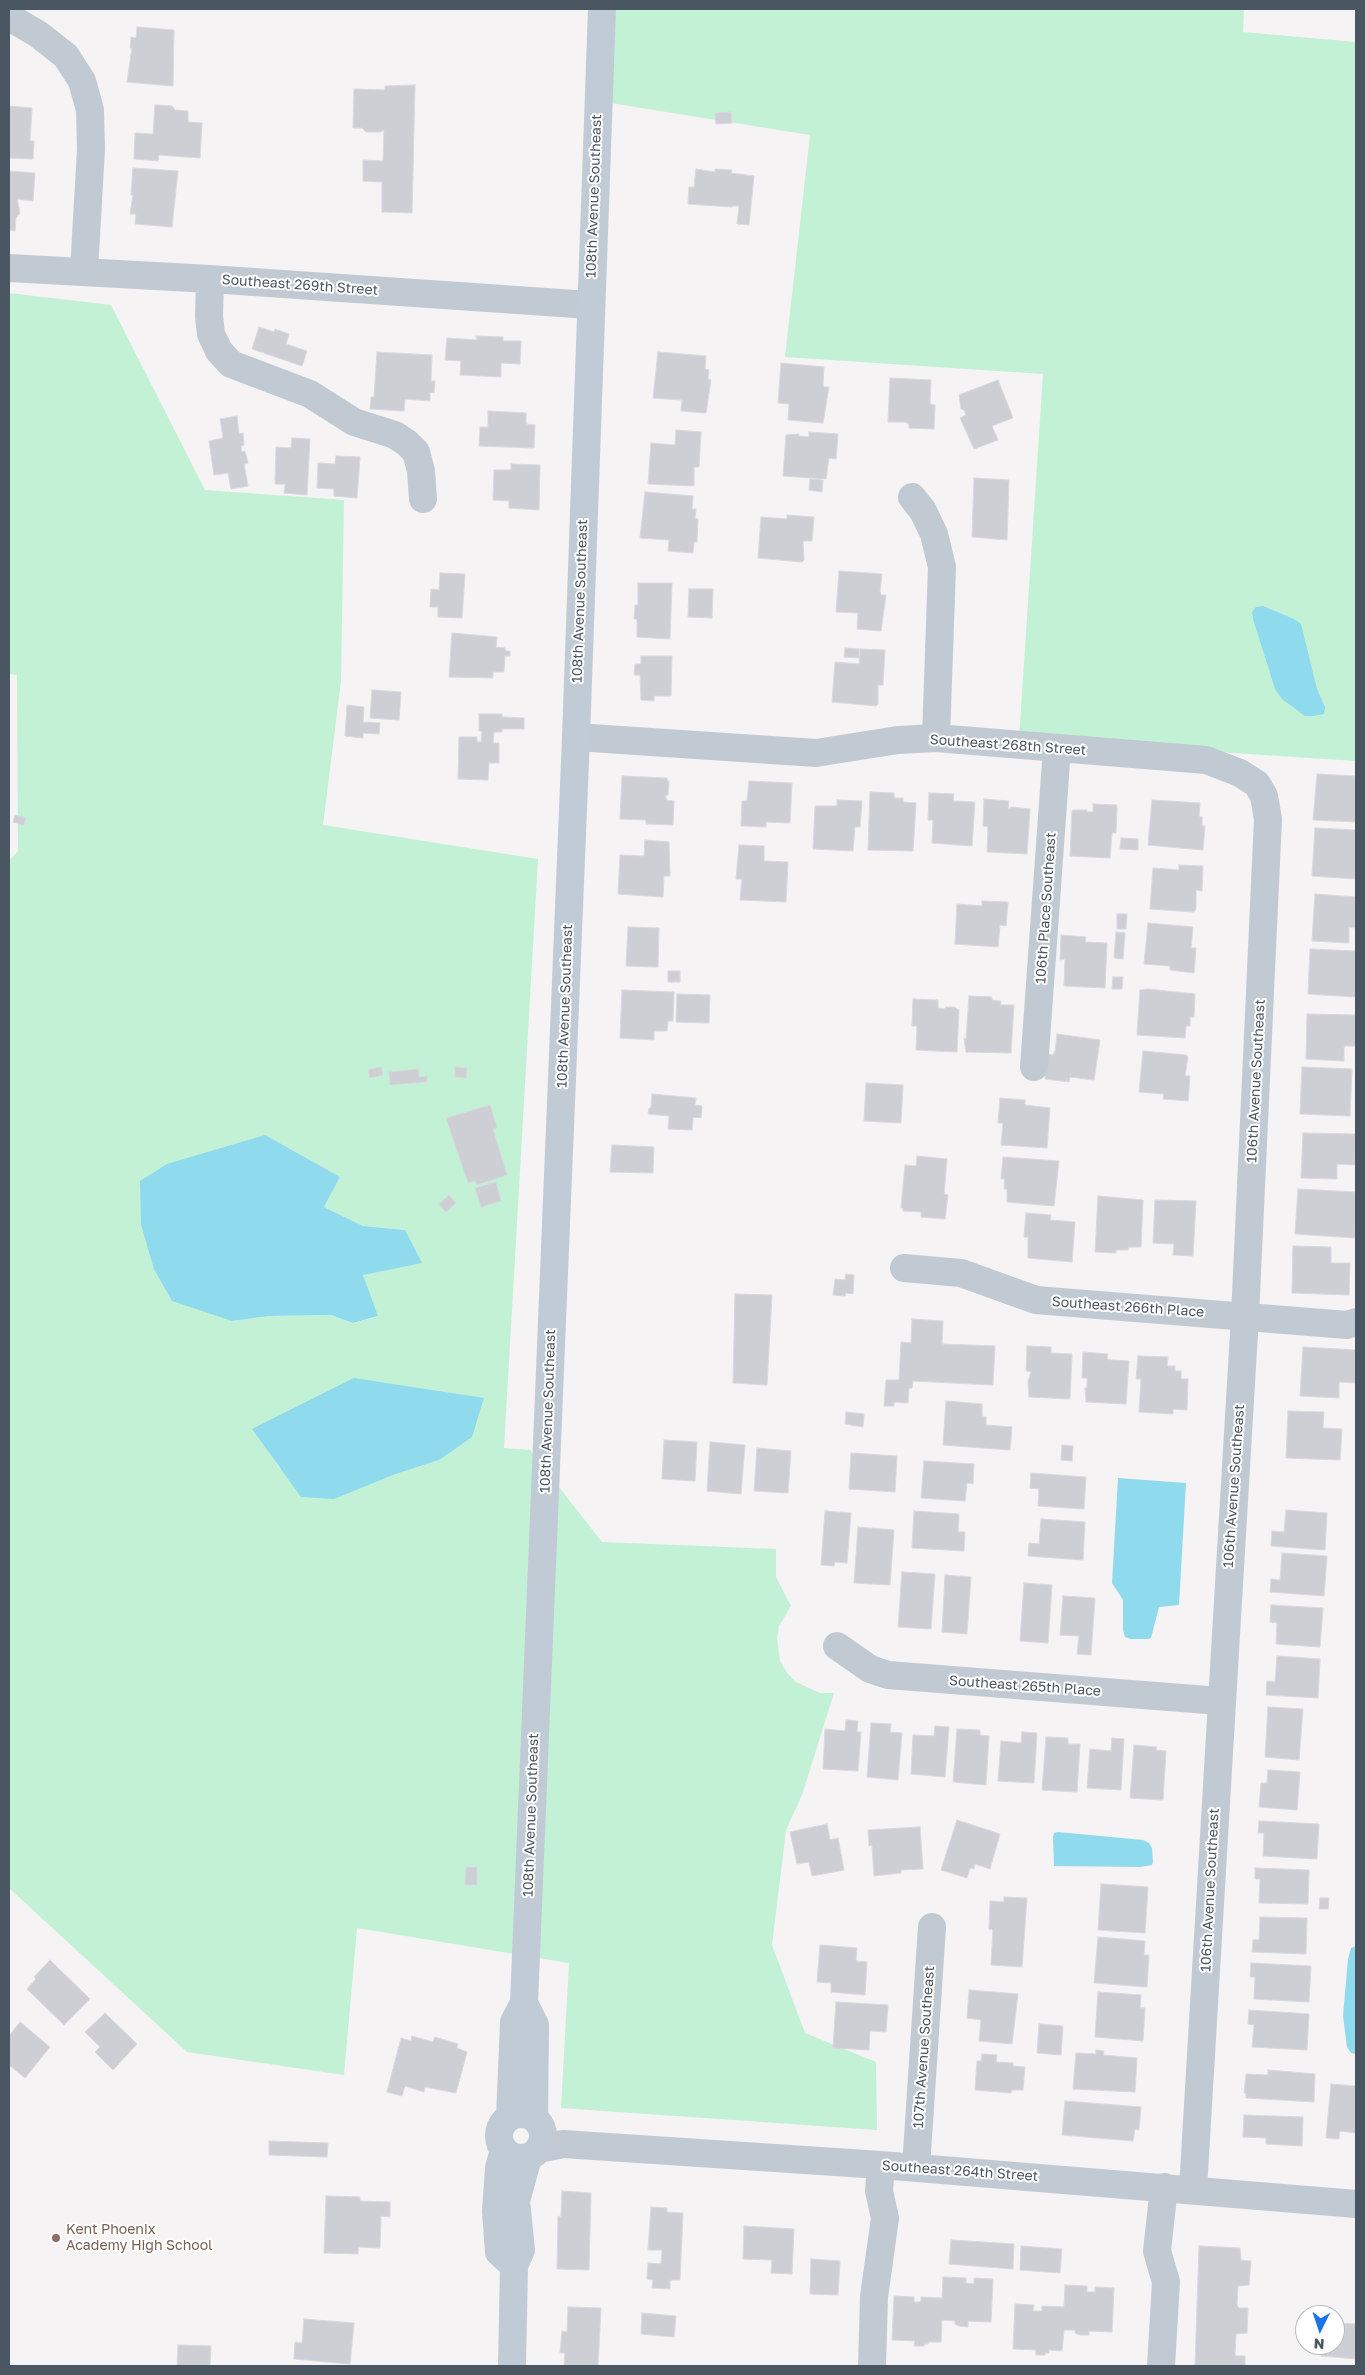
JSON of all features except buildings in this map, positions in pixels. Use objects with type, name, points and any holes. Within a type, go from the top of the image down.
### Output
[{"type":"street","name":"108th Avenue Southeast","points":[[512,2366],[514,2266],[499,2252],[496,2210],[499,2168],[531,2138],[535,2025],[524,2003],[576,737],[602,9]]},
{"type":"street","points":[[9,17],[38,34],[66,56],[82,81],[90,110],[84,271]]},
{"type":"street","name":"Southeast 269th Street","points":[[9,268],[210,279],[590,305]]},
{"type":"street","points":[[210,279],[209,316],[211,334],[219,351],[231,364],[310,394],[354,422],[395,435],[408,443],[416,452],[423,499]]},
{"type":"street","points":[[912,497],[923,511],[934,534],[942,567],[936,738]]},
{"type":"street","name":"Southeast 268th Street","points":[[576,737],[816,753],[898,740],[936,738],[1206,760],[1240,773],[1257,784]]},
{"type":"street","name":"106th Place Southeast","points":[[1034,1067],[1057,748]]},
{"type":"street","name":"106th Avenue Southeast","points":[[1193,2189],[1220,1701],[1245,1316],[1268,819],[1264,796],[1257,784]]},
{"type":"street","name":"Southeast 266th Place","points":[[904,1268],[962,1274],[1036,1300],[1347,1325],[1356,1322]]},
{"type":"street","name":"Southeast 265th Place","points":[[837,1646],[870,1669],[888,1675],[1220,1701]]},
{"type":"street","name":"107th Avenue Southeast","points":[[916,2167],[932,1927]]},
{"type":"street","name":"Southeast 264th Street","points":[[531,2138],[1164,2186],[1356,2204]]},
{"type":"street","points":[[872,2366],[874,2297],[885,2218],[879,2191],[881,2165]]},
{"type":"street","points":[[1161,2366],[1166,2282],[1157,2251],[1164,2186]]},
{"type":"green space","points":[[602,9],[1244,9],[1243,32],[1356,42],[1356,761],[1019,739],[1043,374],[785,357],[810,135],[598,101]]},
{"type":"green space","points":[[9,293],[111,305],[205,490],[344,500],[341,681],[323,825],[538,859],[504,1448],[530,1450],[602,1542],[776,1549],[776,1577],[791,1606],[779,1626],[777,1638],[780,1661],[787,1673],[796,1682],[820,1693],[834,1693],[802,1795],[786,1830],[772,1945],[805,2033],[876,2062],[877,2130],[561,2108],[569,1963],[357,1928],[344,2075],[187,2052],[9,1888],[9,861],[18,851],[17,675],[9,674]],"holes":[[[340,1177],[324,1207],[363,1226],[405,1230],[363,1275],[377,1317],[353,1323],[331,1315],[269,1316],[232,1321]],[[253,1429],[439,1460],[393,1475],[280,1469]]]},
{"type":"water","points":[[1263,606],[1294,619],[1301,624],[1317,689],[1325,707],[1324,714],[1305,716],[1282,699],[1275,689],[1253,619],[1252,612],[1256,607]]},
{"type":"water","points":[[265,1135],[340,1177],[324,1207],[363,1226],[405,1230],[422,1263],[363,1275],[378,1316],[353,1323],[331,1315],[269,1316],[232,1321],[172,1301],[154,1269],[141,1225],[140,1181],[167,1164]]},
{"type":"water","points":[[354,1378],[484,1398],[472,1437],[439,1460],[393,1475],[334,1499],[301,1497],[252,1429]]},
{"type":"water","points":[[1118,1478],[1186,1483],[1179,1605],[1159,1607],[1151,1638],[1148,1639],[1130,1639],[1125,1637],[1123,1630],[1123,1600],[1112,1583]]},
{"type":"water","points":[[1054,1833],[1143,1840],[1149,1843],[1152,1848],[1152,1865],[1140,1867],[1054,1866],[1053,1837]]},
{"type":"water","points":[[1356,1946],[1356,2054],[1351,2053],[1347,2047],[1343,2016],[1348,1959],[1351,1948]]},
{"type":"place","name":"Kent Phoenix Academy High School","points":[[56,2238]]}]
